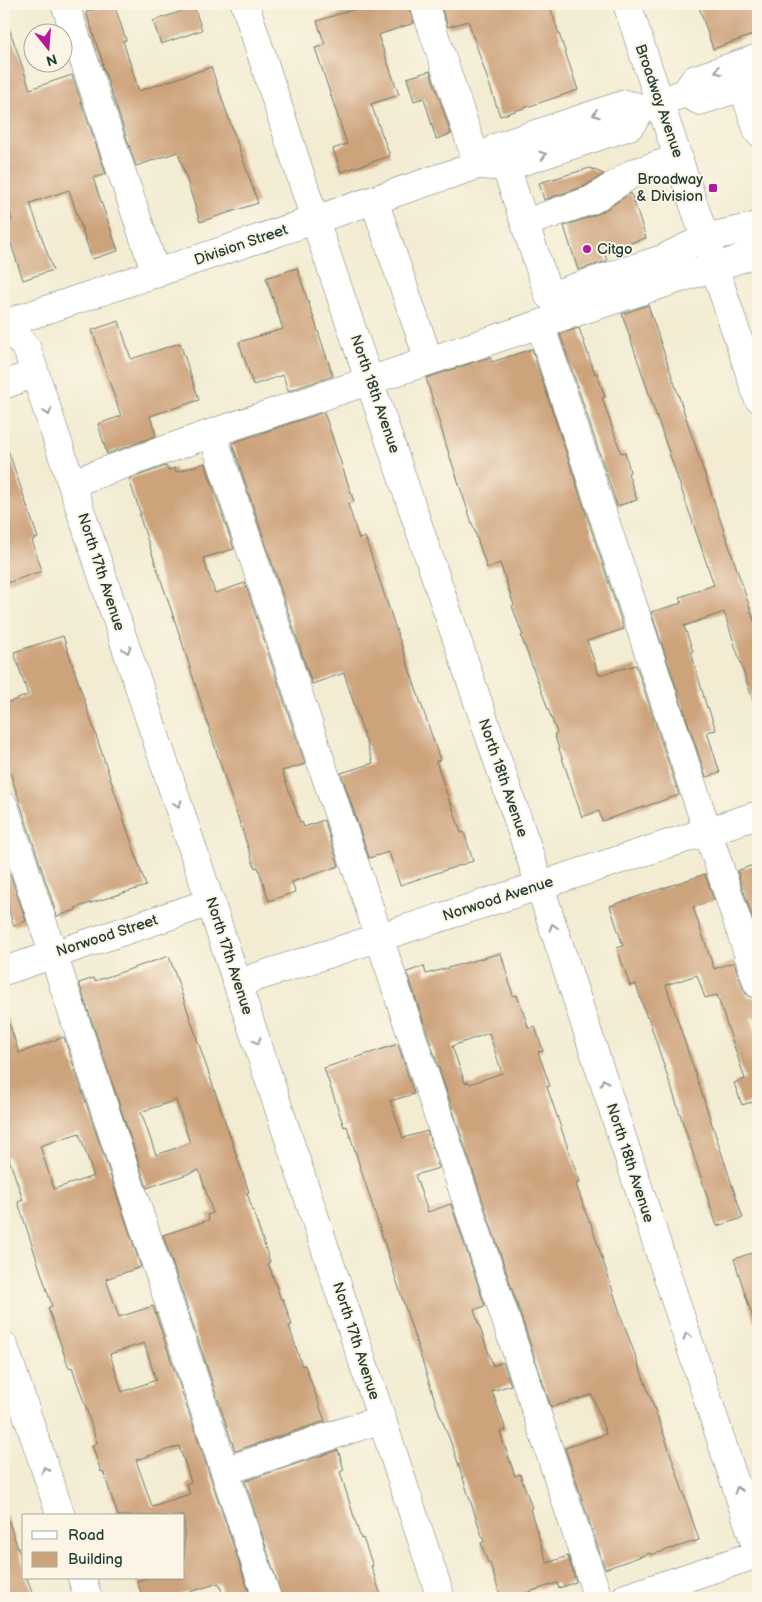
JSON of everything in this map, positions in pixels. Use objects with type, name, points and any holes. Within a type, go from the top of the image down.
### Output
[{"type":"street","points":[[65,4],[156,274]]},
{"type":"street","name":"North 18th Avenue","points":[[245,4],[315,220],[539,886],[758,1554]]},
{"type":"street","points":[[424,4],[478,165]]},
{"type":"street","name":"Broadway Avenue","points":[[627,4],[652,105],[679,158],[758,398]]},
{"type":"street","name":"Division Street","points":[[478,165],[497,147],[625,104],[652,105],[685,93],[695,79],[758,58]]},
{"type":"street","points":[[685,93],[700,101],[751,85],[758,132]]},
{"type":"street","name":"Division Street","points":[[4,323],[156,274],[478,165],[506,167],[630,126],[652,105]]},
{"type":"street","points":[[525,223],[592,200],[633,173],[679,158]]},
{"type":"street","points":[[506,167],[550,296],[662,259],[705,238],[758,226]]},
{"type":"street","points":[[374,200],[429,361]]},
{"type":"street","points":[[72,483],[212,433],[758,254]]},
{"type":"street","name":"North 17th Avenue","points":[[4,323],[28,349],[441,1598]]},
{"type":"street","points":[[540,324],[758,984]]},
{"type":"street","points":[[4,385],[35,374]]},
{"type":"street","points":[[212,433],[598,1598]]},
{"type":"street","points":[[4,806],[267,1598]]},
{"type":"street","name":"Norwood Avenue","points":[[238,983],[758,815]]},
{"type":"street","name":"Norwood Street","points":[[4,971],[211,902]]},
{"type":"street","points":[[4,1346],[60,1514]]},
{"type":"street","points":[[225,1471],[382,1419]]},
{"type":"street","points":[[625,1598],[758,1554]]},
{"type":"street","points":[[83,1580],[88,1598]]},
{"type":"building","points":[[114,4],[126,40],[123,41],[139,91],[211,67],[258,203],[200,222],[178,152],[136,166],[86,12]]},
{"type":"building","points":[[371,4],[408,4],[414,23],[378,35],[399,95],[371,104],[390,156],[341,172],[333,149],[347,144],[315,48],[325,45],[317,21]]},
{"type":"building","points":[[440,4],[549,4],[578,90],[500,116],[468,21],[448,27]]},
{"type":"building","points":[[698,4],[758,4],[758,33],[713,49]]},
{"type":"building","points":[[194,7],[202,30],[161,44],[153,21]]},
{"type":"building","points":[[4,22],[7,22],[22,66],[22,72],[24,72],[30,89],[72,75],[106,174],[93,178],[118,251],[92,259],[69,190],[30,203],[53,270],[23,280],[4,223],[12,220],[4,194]]},
{"type":"building","points":[[430,71],[451,134],[436,139],[424,98],[414,101],[407,78]]},
{"type":"building","points":[[590,168],[604,174],[585,186],[544,200],[539,183]]},
{"type":"building","points":[[631,193],[646,238],[604,251],[607,261],[578,270],[564,226],[600,213]]},
{"type":"building","points":[[297,268],[333,376],[288,391],[283,375],[253,385],[239,342],[283,329],[266,278]]},
{"type":"building","points":[[648,305],[758,632],[758,707],[755,707],[724,612],[684,626],[693,651],[691,652],[707,708],[716,730],[707,732],[720,773],[706,777],[651,612],[682,603],[680,597],[714,585],[622,314]]},
{"type":"building","points":[[119,321],[131,359],[180,343],[199,400],[150,416],[156,436],[107,454],[98,424],[121,416],[92,330]]},
{"type":"building","points":[[579,328],[595,374],[597,373],[605,397],[602,398],[621,453],[625,452],[630,472],[628,473],[637,500],[617,506],[560,334]]},
{"type":"building","points":[[532,349],[624,629],[587,641],[599,675],[636,665],[679,795],[602,821],[599,811],[582,817],[554,734],[557,733],[521,636],[523,636],[500,563],[487,568],[426,378],[490,357],[492,362]]},
{"type":"building","points":[[324,412],[354,502],[348,504],[359,539],[365,537],[440,760],[436,761],[450,804],[461,833],[464,832],[473,861],[400,885],[389,852],[369,858],[341,773],[373,763],[344,673],[312,684],[232,443]]},
{"type":"building","points":[[4,447],[7,447],[38,538],[32,540],[42,571],[4,584]]},
{"type":"building","points":[[205,463],[234,549],[203,558],[215,593],[245,583],[305,764],[282,771],[300,822],[302,822],[304,827],[324,820],[339,866],[292,882],[295,892],[269,901],[258,867],[255,868],[228,788],[129,479],[166,466],[168,470],[175,468],[176,472]]},
{"type":"building","points":[[63,636],[146,886],[75,908],[76,910],[57,916],[4,754],[4,704],[28,695],[14,652]]},
{"type":"building","points":[[753,865],[758,880],[758,935],[737,871]]},
{"type":"building","points":[[10,874],[26,921],[14,926],[4,896],[4,876]]},
{"type":"building","points":[[705,874],[714,900],[693,907],[714,969],[734,962],[743,989],[748,996],[758,999],[758,1017],[751,1018],[758,1039],[758,1109],[755,1110],[752,1102],[742,1105],[734,1083],[745,1079],[717,995],[705,998],[697,975],[666,985],[743,1218],[717,1226],[648,1017],[636,984],[630,986],[617,948],[623,946],[610,906]]},
{"type":"building","points":[[501,953],[513,996],[517,995],[529,1029],[535,1026],[543,1051],[538,1052],[550,1086],[547,1087],[580,1183],[576,1184],[699,1540],[651,1555],[650,1553],[605,1569],[565,1448],[606,1434],[592,1395],[551,1407],[407,972],[424,966],[426,974]],"holes":[[[489,1033],[502,1073],[470,1084],[469,1082],[465,1083],[452,1046]]]},
{"type":"building","points":[[169,956],[249,1192],[247,1193],[270,1262],[268,1263],[292,1325],[289,1326],[302,1366],[305,1365],[325,1421],[235,1451],[163,1235],[209,1220],[207,1215],[213,1213],[199,1170],[147,1188],[79,983],[94,978],[95,981]],"holes":[[[176,1100],[190,1143],[156,1155],[141,1112]]]},
{"type":"building","points":[[7,1017],[19,1053],[64,1037],[141,1267],[106,1279],[119,1317],[153,1306],[251,1598],[224,1598],[219,1583],[170,1598],[143,1598],[137,1581],[185,1580],[185,1514],[117,1514],[92,1445],[97,1443],[86,1408],[72,1367],[69,1368],[48,1308],[52,1306],[18,1202],[23,1200],[8,1156],[4,1158],[4,1018]],"holes":[[[79,1133],[94,1176],[54,1189],[40,1146]],[[144,1343],[156,1380],[122,1392],[110,1354]],[[179,1446],[191,1482],[186,1484],[190,1494],[152,1506],[136,1460]]]},
{"type":"building","points":[[398,1044],[414,1094],[390,1101],[403,1138],[427,1131],[439,1168],[415,1175],[428,1212],[451,1204],[485,1306],[474,1310],[493,1366],[503,1362],[511,1385],[492,1391],[506,1430],[500,1432],[515,1476],[520,1474],[532,1508],[530,1509],[547,1563],[568,1556],[576,1582],[559,1588],[557,1583],[510,1598],[501,1598],[490,1563],[488,1563],[481,1543],[484,1542],[453,1448],[437,1407],[347,1126],[344,1127],[324,1068]]},
{"type":"building","points":[[758,1251],[758,1322],[754,1322],[734,1259]]},
{"type":"building","points":[[338,1450],[344,1470],[340,1472],[361,1539],[363,1538],[373,1566],[371,1566],[382,1598],[282,1598],[245,1481]]},
{"type":"building","points":[[7,1516],[22,1560],[22,1580],[28,1580],[34,1598],[4,1598],[4,1517]]},
{"type":"place","name":"Broadway & Division","points":[[713,188]]},
{"type":"place","name":"Citgo","points":[[587,249]]}]
